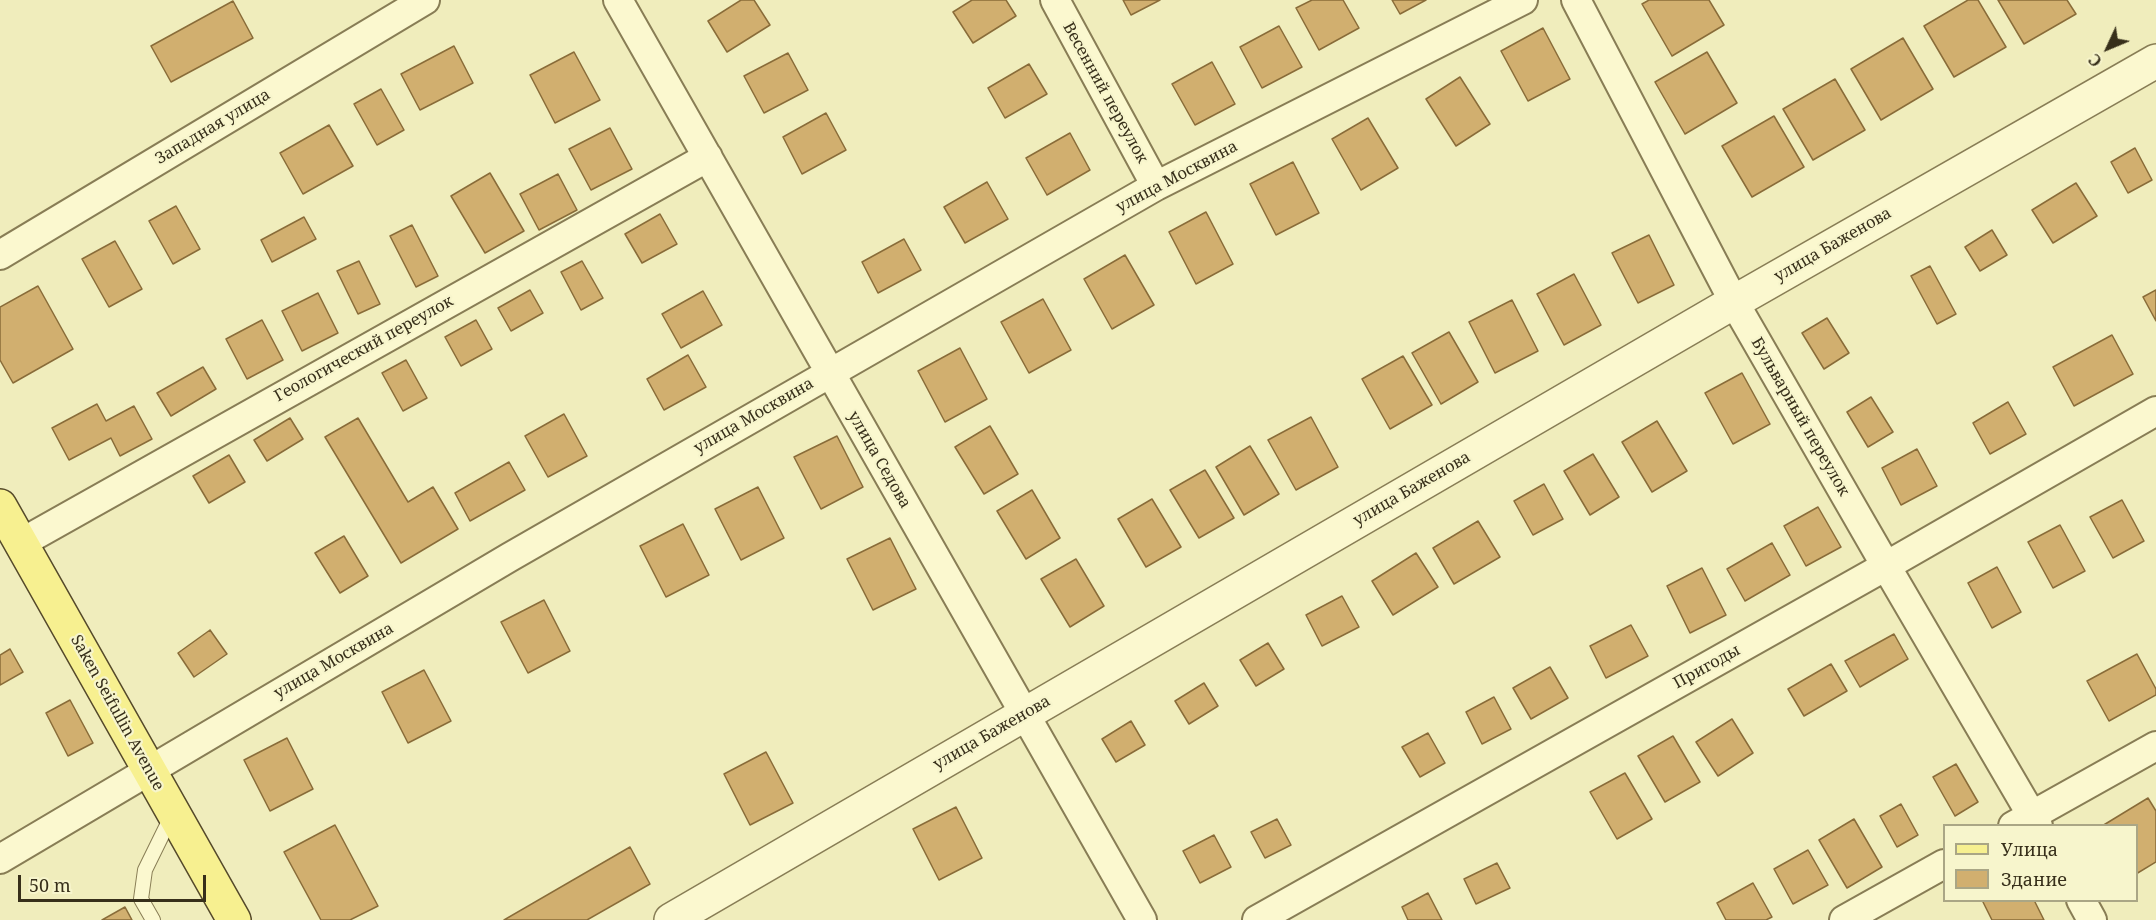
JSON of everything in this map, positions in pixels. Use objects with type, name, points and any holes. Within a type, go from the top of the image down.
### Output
[{"type":"main road","name":"Saken Seifullin Avenue","points":[[0,506],[234,920]]},
{"type":"street","name":"Западная улица","points":[[0,255],[425,0]]},
{"type":"street","name":"улица Седова","points":[[618,0],[1142,920]]},
{"type":"street","name":"Весенний переулок","points":[[1054,0],[1156,186]]},
{"type":"street","name":"улица Москвина","points":[[0,859],[829,372],[1156,186],[1523,0]]},
{"type":"street","name":"Бульварный переулок","points":[[1576,0],[1734,302],[1886,566],[2028,822]]},
{"type":"street","name":"улица Баженова","points":[[670,920],[1734,302],[2156,61]]},
{"type":"street","name":"Геологический переулок","points":[[21,543],[708,157]]},
{"type":"street","name":"Пригоды","points":[[1257,920],[1886,566],[2156,411]]},
{"type":"street","points":[[2028,822],[2156,746]]},
{"type":"street","points":[[1844,920],[1943,865]]},
{"type":"street","points":[[2082,902],[2092,920]]},
{"type":"lane","points":[[153,920],[141,899],[145,870],[173,813]]},
{"type":"building","points":[[741,0],[754,0],[770,25],[727,52],[708,21]]},
{"type":"building","points":[[972,0],[1006,0],[1016,16],[973,43],[953,12]]},
{"type":"building","points":[[1123,0],[1160,0],[1131,15]]},
{"type":"building","points":[[1312,0],[1343,0],[1359,28],[1319,50],[1296,8]]},
{"type":"building","points":[[1392,0],[1426,0],[1400,14]]},
{"type":"building","points":[[1649,0],[1709,0],[1724,25],[1672,56],[1642,4]]},
{"type":"building","points":[[1968,0],[1978,0],[2006,47],[1954,77],[1924,26]]},
{"type":"building","points":[[1998,0],[2067,0],[2076,14],[2024,44]]},
{"type":"building","points":[[233,1],[253,38],[171,82],[151,46]]},
{"type":"building","points":[[1279,26],[1302,67],[1262,88],[1240,47]]},
{"type":"building","points":[[1543,28],[1570,79],[1528,101],[1501,51]]},
{"type":"building","points":[[1903,38],[1933,89],[1881,120],[1851,69]]},
{"type":"building","points":[[454,46],[473,83],[420,110],[401,74]]},
{"type":"building","points":[[574,52],[600,100],[555,123],[530,75]]},
{"type":"building","points":[[1707,52],[1737,103],[1685,134],[1655,82]]},
{"type":"building","points":[[788,53],[808,90],[764,113],[744,76]]},
{"type":"building","points":[[1212,62],[1235,104],[1195,125],[1172,84]]},
{"type":"building","points":[[1029,64],[1047,94],[1005,118],[988,88]]},
{"type":"building","points":[[1460,77],[1490,124],[1456,146],[1426,99]]},
{"type":"building","points":[[1835,79],[1865,130],[1813,160],[1783,109]]},
{"type":"building","points":[[381,89],[404,130],[377,145],[354,104]]},
{"type":"building","points":[[826,113],[846,150],[802,174],[783,137]]},
{"type":"building","points":[[1774,116],[1804,167],[1752,197],[1722,146]]},
{"type":"building","points":[[1368,118],[1398,168],[1361,190],[1332,139]]},
{"type":"building","points":[[329,125],[353,166],[303,194],[280,153]]},
{"type":"building","points":[[610,128],[632,169],[591,190],[569,149]]},
{"type":"building","points":[[1070,133],[1090,170],[1047,195],[1026,158]]},
{"type":"building","points":[[2135,148],[2152,180],[2128,193],[2111,162]]},
{"type":"building","points":[[1293,162],[1319,213],[1276,235],[1250,184]]},
{"type":"building","points":[[490,173],[524,231],[485,253],[451,196]]},
{"type":"building","points":[[558,174],[577,210],[539,230],[520,194]]},
{"type":"building","points":[[987,182],[1008,219],[965,243],[944,207]]},
{"type":"building","points":[[2076,183],[2097,216],[2053,243],[2032,210]]},
{"type":"building","points":[[176,206],[200,249],[173,264],[149,221]]},
{"type":"building","points":[[1206,212],[1233,264],[1196,284],[1169,232]]},
{"type":"building","points":[[660,214],[677,244],[642,263],[625,234]]},
{"type":"building","points":[[304,217],[316,239],[272,262],[261,240]]},
{"type":"building","points":[[412,225],[438,276],[416,287],[390,236]]},
{"type":"building","points":[[1992,230],[2007,255],[1980,271],[1965,247]]},
{"type":"building","points":[[1649,235],[1674,285],[1638,303],[1612,253]]},
{"type":"building","points":[[904,239],[921,270],[878,293],[862,262]]},
{"type":"building","points":[[115,241],[142,289],[109,307],[82,259]]},
{"type":"building","points":[[1125,255],[1154,305],[1112,329],[1084,279]]},
{"type":"building","points":[[359,261],[380,304],[358,314],[337,271]]},
{"type":"building","points":[[582,261],[603,298],[581,310],[561,272]]},
{"type":"building","points":[[1930,266],[1956,314],[1937,324],[1911,276]]},
{"type":"building","points":[[1574,274],[1601,325],[1564,345],[1537,294]]},
{"type":"building","points":[[38,286],[73,349],[13,383],[0,360],[0,307]]},
{"type":"building","points":[[530,290],[543,313],[511,331],[498,308]]},
{"type":"building","points":[[2156,290],[2156,321],[2143,297]]},
{"type":"building","points":[[703,291],[722,325],[681,348],[662,314]]},
{"type":"building","points":[[318,293],[338,333],[302,351],[282,311]]},
{"type":"building","points":[[1043,299],[1071,350],[1029,373],[1001,322]]},
{"type":"building","points":[[1512,300],[1538,351],[1495,373],[1469,322]]},
{"type":"building","points":[[1827,318],[1849,353],[1824,369],[1802,333]]},
{"type":"building","points":[[262,320],[283,360],[247,379],[226,339]]},
{"type":"building","points":[[476,320],[492,349],[461,366],[445,337]]},
{"type":"building","points":[[1449,332],[1478,382],[1441,404],[1412,353]]},
{"type":"building","points":[[2112,335],[2133,374],[2074,406],[2053,367]]},
{"type":"building","points":[[960,348],[987,399],[945,422],[918,371]]},
{"type":"building","points":[[688,355],[706,387],[664,410],[647,379]]},
{"type":"building","points":[[1403,356],[1432,405],[1390,429],[1362,379]]},
{"type":"building","points":[[406,360],[427,398],[403,411],[382,373]]},
{"type":"building","points":[[203,367],[216,389],[171,416],[157,393]]},
{"type":"building","points":[[1742,373],[1770,424],[1733,444],[1705,393]]},
{"type":"building","points":[[1871,397],[1893,432],[1868,447],[1847,412]]},
{"type":"building","points":[[2008,402],[2026,434],[1990,454],[1973,423]]},
{"type":"building","points":[[97,404],[106,421],[134,406],[152,439],[120,456],[111,438],[69,460],[52,428]]},
{"type":"building","points":[[564,414],[587,456],[548,477],[525,436]]},
{"type":"building","points":[[1311,417],[1338,467],[1296,490],[1268,440]]},
{"type":"building","points":[[290,418],[303,439],[267,461],[254,440]]},
{"type":"building","points":[[358,418],[408,502],[433,487],[458,529],[401,563],[325,437]]},
{"type":"building","points":[[1657,421],[1687,471],[1652,492],[1622,442]]},
{"type":"building","points":[[990,426],[1018,474],[984,494],[955,447]]},
{"type":"building","points":[[837,436],[863,487],[821,509],[794,457]]},
{"type":"building","points":[[1250,446],[1279,494],[1244,515],[1216,467]]},
{"type":"building","points":[[1917,449],[1937,486],[1901,505],[1882,468]]},
{"type":"building","points":[[1593,454],[1619,497],[1590,515],[1564,471]]},
{"type":"building","points":[[229,455],[245,482],[209,503],[193,476]]},
{"type":"building","points":[[509,462],[525,490],[470,521],[455,493]]},
{"type":"building","points":[[1205,470],[1234,518],[1199,538],[1170,490]]},
{"type":"building","points":[[1544,484],[1563,519],[1533,535],[1514,501]]},
{"type":"building","points":[[758,487],[784,538],[741,560],[715,509]]},
{"type":"building","points":[[1032,490],[1060,538],[1026,559],[997,511]]},
{"type":"building","points":[[1152,499],[1181,547],[1146,567],[1118,519]]},
{"type":"building","points":[[2122,500],[2144,541],[2113,558],[2090,517]]},
{"type":"building","points":[[1818,507],[1841,547],[1806,566],[1784,526]]},
{"type":"building","points":[[1478,521],[1500,557],[1454,584],[1433,548]]},
{"type":"building","points":[[683,524],[709,575],[666,597],[640,546]]},
{"type":"building","points":[[2060,525],[2085,571],[2053,588],[2028,542]]},
{"type":"building","points":[[344,536],[368,576],[340,593],[315,553]]},
{"type":"building","points":[[890,538],[916,589],[873,610],[847,559]]},
{"type":"building","points":[[1772,543],[1790,575],[1745,601],[1727,569]]},
{"type":"building","points":[[1416,553],[1438,587],[1393,615],[1372,581]]},
{"type":"building","points":[[1076,559],[1104,606],[1070,627],[1041,579]]},
{"type":"building","points":[[1997,567],[2021,612],[1992,628],[1968,583]]},
{"type":"building","points":[[1702,568],[1726,615],[1690,633],[1667,586]]},
{"type":"building","points":[[1342,596],[1359,627],[1322,646],[1306,615]]},
{"type":"building","points":[[544,600],[570,651],[528,673],[501,622]]},
{"type":"building","points":[[1631,625],[1648,656],[1606,678],[1590,646]]},
{"type":"building","points":[[210,630],[227,654],[194,677],[178,653]]},
{"type":"building","points":[[1894,634],[1908,659],[1860,687],[1845,661]]},
{"type":"building","points":[[1268,643],[1284,669],[1256,686],[1240,660]]},
{"type":"building","points":[[10,649],[23,672],[0,685],[0,655]]},
{"type":"building","points":[[2137,654],[2156,689],[2156,695],[2109,721],[2087,681]]},
{"type":"building","points":[[1831,664],[1847,691],[1804,716],[1788,689]]},
{"type":"building","points":[[1550,667],[1568,698],[1531,719],[1513,688]]},
{"type":"building","points":[[424,670],[451,721],[408,743],[382,692]]},
{"type":"building","points":[[1204,683],[1218,706],[1189,724],[1175,701]]},
{"type":"building","points":[[1494,697],[1511,729],[1482,744],[1466,712]]},
{"type":"building","points":[[70,700],[93,743],[68,756],[46,713]]},
{"type":"building","points":[[1732,719],[1753,753],[1718,776],[1696,742]]},
{"type":"building","points":[[1131,721],[1145,745],[1116,762],[1102,739]]},
{"type":"building","points":[[1428,733],[1445,763],[1420,777],[1402,747]]},
{"type":"building","points":[[1673,736],[1700,782],[1665,802],[1638,756]]},
{"type":"building","points":[[287,738],[313,789],[270,811],[244,760]]},
{"type":"building","points":[[766,752],[793,803],[750,825],[724,774]]},
{"type":"building","points":[[1956,764],[1978,802],[1955,816],[1933,777]]},
{"type":"building","points":[[1625,773],[1652,819],[1617,839],[1590,792]]},
{"type":"building","points":[[2148,798],[2156,811],[2156,862],[2138,873],[2138,824],[2105,824]]},
{"type":"building","points":[[1901,804],[1918,835],[1897,847],[1880,816]]},
{"type":"building","points":[[956,807],[982,858],[939,880],[913,829]]},
{"type":"building","points":[[1277,819],[1291,845],[1265,858],[1251,832]]},
{"type":"building","points":[[1854,819],[1882,867],[1847,888],[1819,840]]},
{"type":"building","points":[[335,825],[378,906],[350,920],[321,920],[284,852]]},
{"type":"building","points":[[1214,835],[1231,867],[1200,883],[1183,851]]},
{"type":"building","points":[[630,847],[650,884],[587,920],[504,920]]},
{"type":"building","points":[[1808,850],[1828,885],[1793,904],[1774,869]]},
{"type":"building","points":[[1497,863],[1510,888],[1476,904],[1464,879]]},
{"type":"building","points":[[1753,883],[1772,917],[1766,920],[1726,920],[1717,903]]},
{"type":"building","points":[[1428,893],[1442,920],[1408,920],[1402,907]]},
{"type":"building","points":[[1983,902],[2035,902],[2044,920],[1992,920]]},
{"type":"building","points":[[125,907],[132,920],[102,920]]}]
